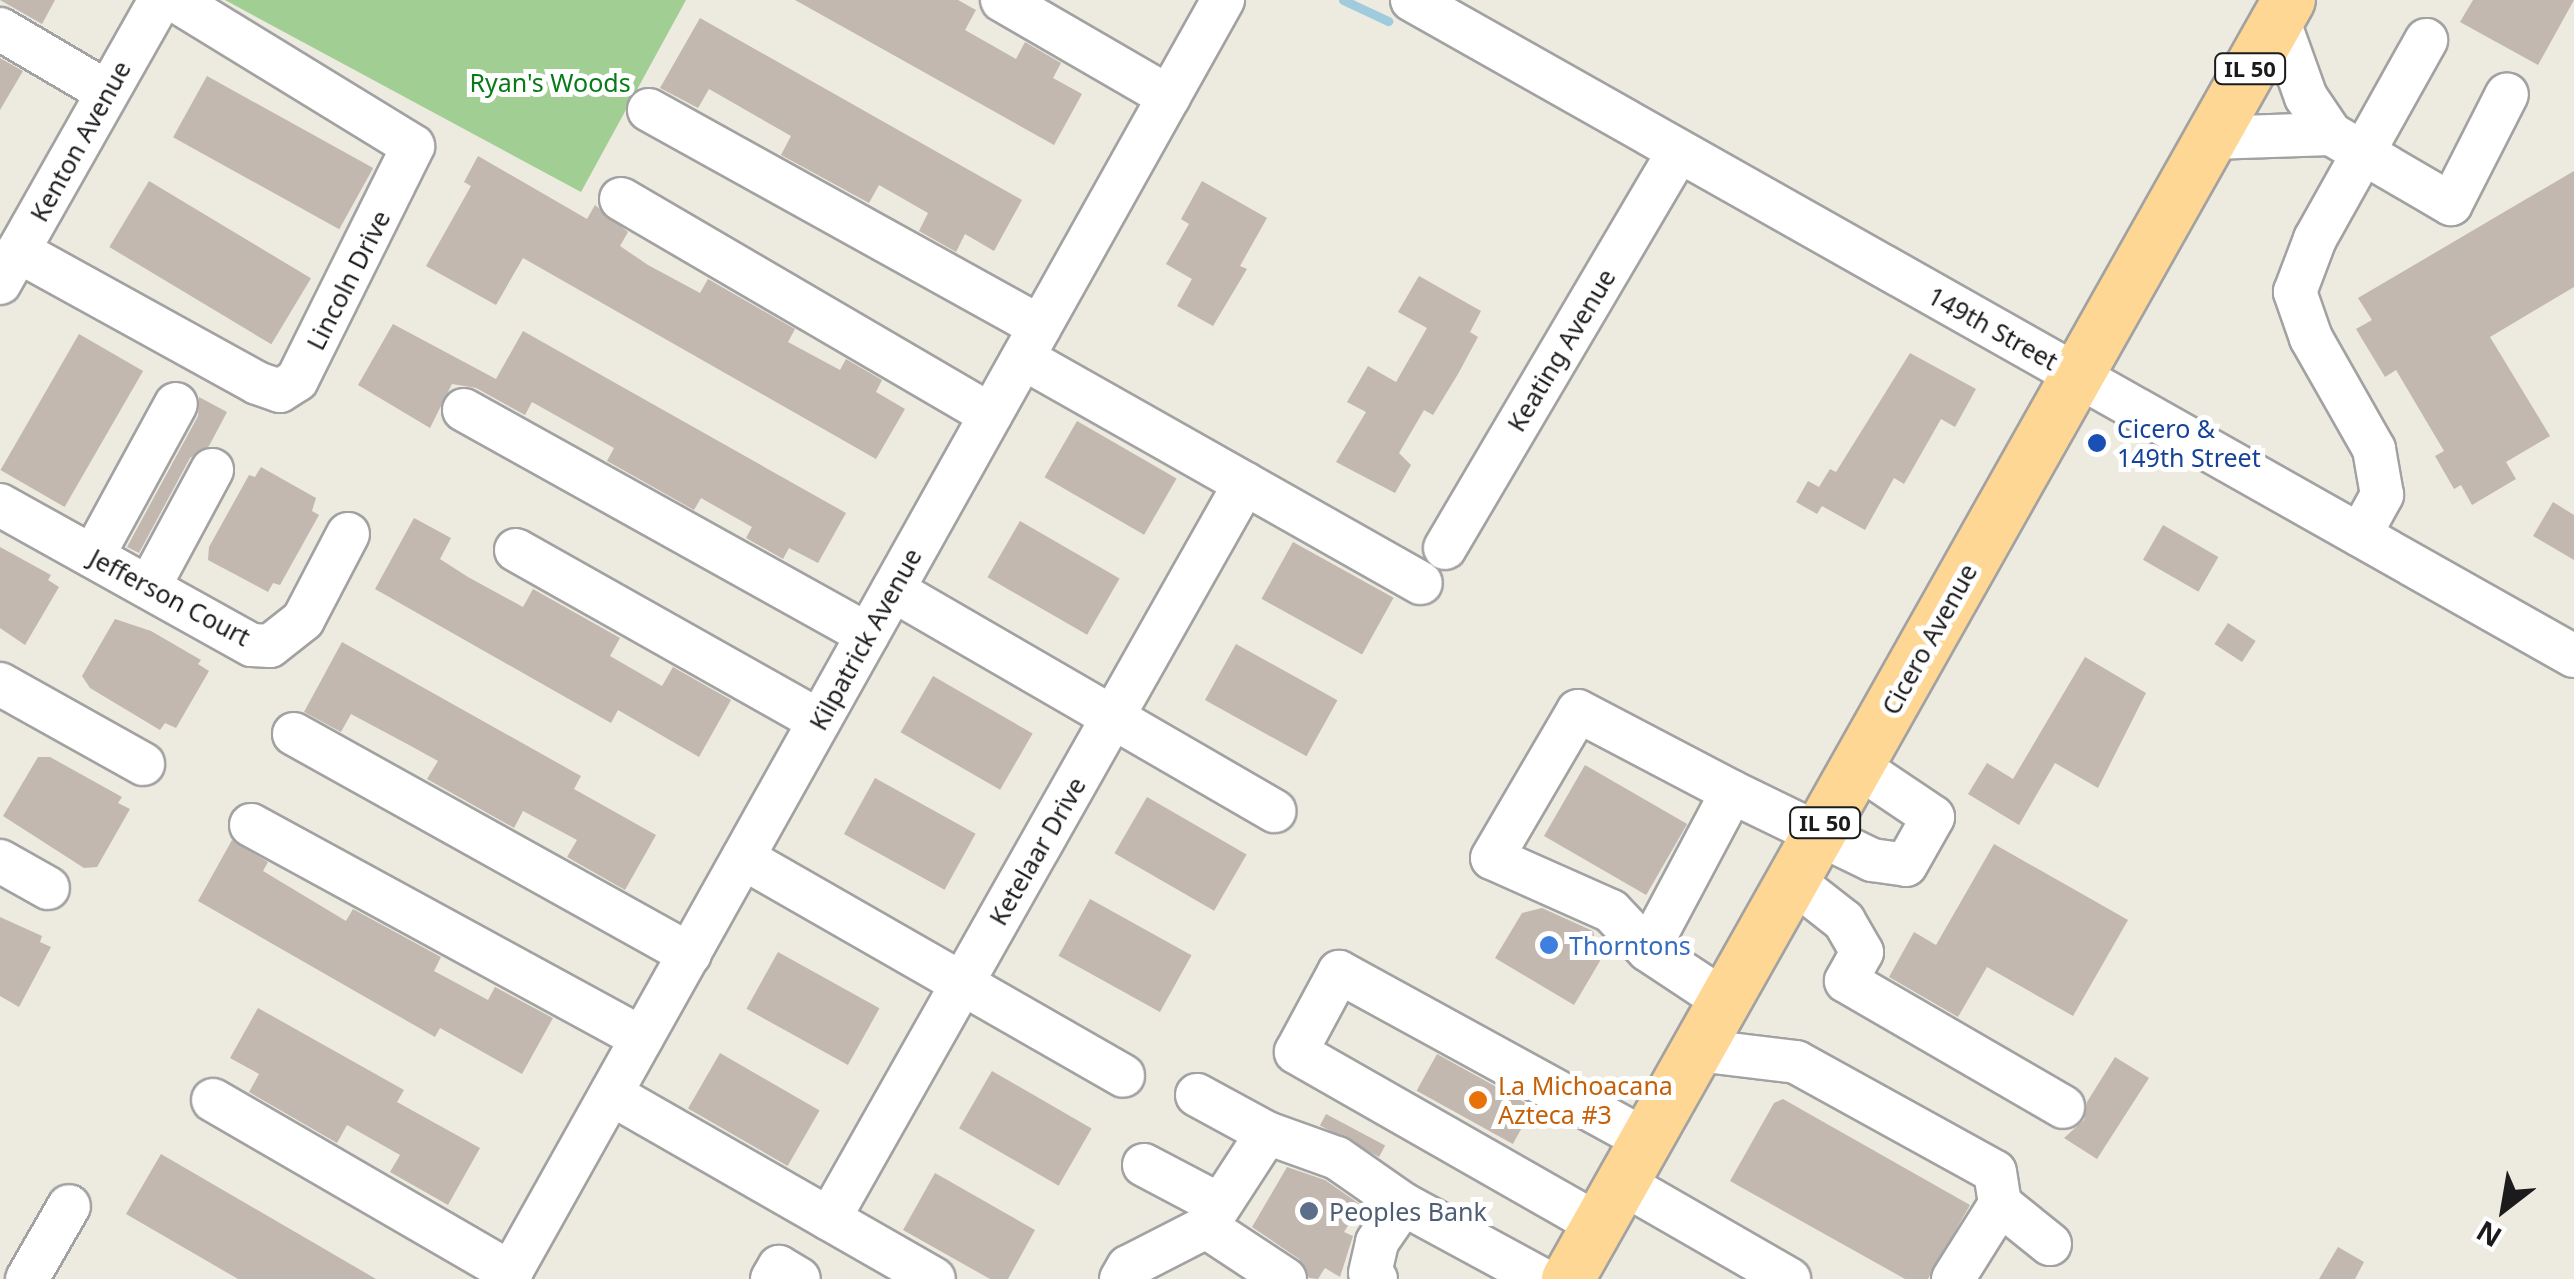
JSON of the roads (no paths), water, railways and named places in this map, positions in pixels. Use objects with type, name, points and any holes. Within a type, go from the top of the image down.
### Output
[{"type":"main road","name":"Cicero Avenue","points":[[1568,1279],[2284,9]]},
{"type":"street","name":"Kenton Avenue","points":[[8,260],[160,0]]},
{"type":"street","name":"Lincoln Drive","points":[[8,260],[258,383],[280,391],[297,380],[413,146],[175,0]]},
{"type":"street","points":[[1002,0],[1168,98]]},
{"type":"street","name":"Kilpatrick Avenue","points":[[509,1276],[1223,0]]},
{"type":"street","name":"149th Street","points":[[1412,0],[2574,656]]},
{"type":"street","points":[[2284,9],[2306,97],[2347,144],[2451,204],[2507,94]]},
{"type":"street","points":[[0,29],[108,92]]},
{"type":"street","points":[[2360,536],[2382,495],[2374,450],[2311,338],[2294,292],[2347,144],[2426,40]]},
{"type":"street","points":[[649,110],[1031,342],[1245,483]]},
{"type":"street","points":[[2211,138],[2347,144]]},
{"type":"street","name":"Keating Avenue","points":[[1245,483],[1433,565],[1678,152]]},
{"type":"street","points":[[621,199],[991,414]]},
{"type":"street","points":[[92,556],[176,404]]},
{"type":"street","points":[[464,410],[868,635]]},
{"type":"street","points":[[149,588],[212,470]]},
{"type":"street","name":"Ketelaar Drive","points":[[829,1219],[1245,483]]},
{"type":"street","name":"Jefferson Court","points":[[0,505],[252,644],[270,646],[303,620],[348,534]]},
{"type":"street","points":[[516,550],[819,721]]},
{"type":"street","points":[[893,590],[1275,810]]},
{"type":"street","points":[[0,684],[143,764]]},
{"type":"street","points":[[1725,1001],[1648,950],[1612,911],[1492,858],[1578,711],[1732,792],[1891,867],[1906,865],[1930,825],[1928,808],[1858,766]]},
{"type":"street","points":[[294,734],[690,954]]},
{"type":"street","points":[[1648,950],[1732,792]]},
{"type":"street","points":[[251,825],[642,1038]]},
{"type":"street","points":[[743,858],[1123,1076]]},
{"type":"street","points":[[0,860],[48,888]]},
{"type":"street","points":[[1792,881],[1844,921],[1862,952],[1846,981],[2063,1107]]},
{"type":"street","points":[[1622,1183],[1296,1052],[1340,972],[1622,1183],[1729,1264],[1788,1279]]},
{"type":"street","points":[[1697,1050],[1796,1062],[1996,1172],[2000,1204],[1958,1277]]},
{"type":"street","points":[[610,1094],[934,1279]]},
{"type":"street","points":[[1197,1095],[1267,1133],[1337,1158],[1403,1204],[1541,1279]]},
{"type":"street","points":[[212,1100],[509,1276]]},
{"type":"street","points":[[1122,1279],[1128,1266],[1212,1216],[1267,1133]]},
{"type":"street","points":[[1144,1164],[1285,1279]]},
{"type":"street","points":[[1376,1279],[1370,1274],[1377,1242],[1403,1204]]},
{"type":"street","points":[[2000,1204],[2050,1244]]},
{"type":"street","points":[[28,1279],[69,1206]]},
{"type":"street","points":[[772,1279],[779,1268],[798,1279]]},
{"type":"waterway","points":[[1343,0],[1388,21]]},
{"type":"place","name":"Cicero & 149th Street","points":[[2097,443]]},
{"type":"place","name":"Thorntons","points":[[1549,945]]},
{"type":"place","name":"La Michoacana Azteca #3","points":[[1478,1100]]},
{"type":"place","name":"Peoples Bank","points":[[1309,1211]]},
{"type":"park label","name":"Ryan's Woods","points":[[550,82]]}]
